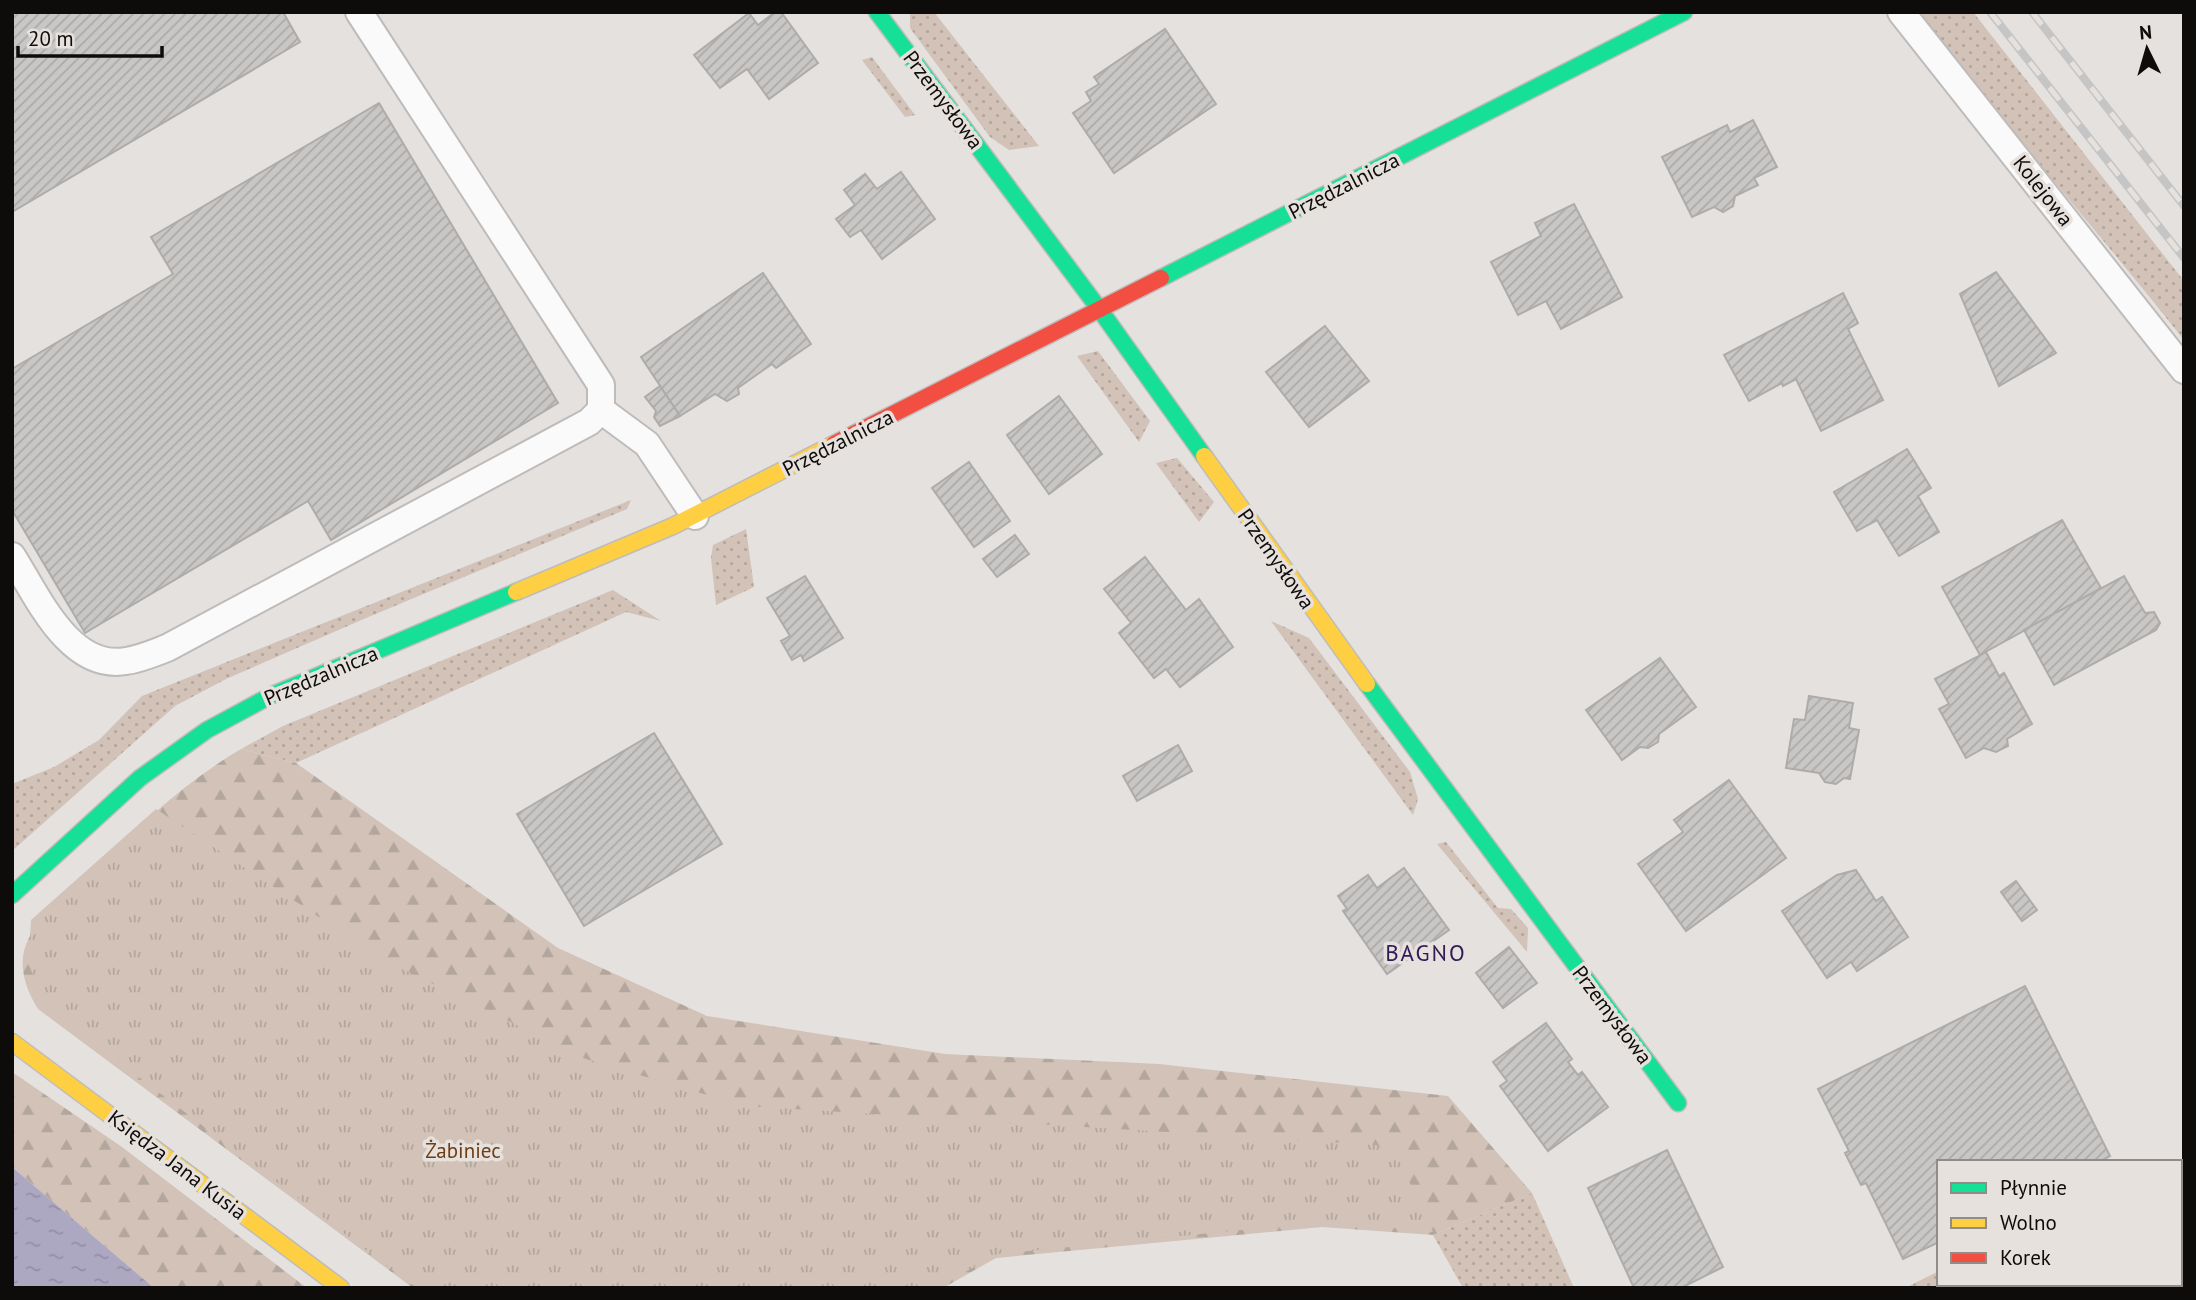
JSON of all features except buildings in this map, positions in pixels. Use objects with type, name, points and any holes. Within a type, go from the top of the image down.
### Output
[{"type":"street","name":"Przemysłowa","points":[[877,12],[1100,310],[1293,584],[1678,1103]]},
{"type":"street","name":"Przędzalnicza","points":[[12,895],[130,787],[185,744],[226,719],[270,696],[695,516],[1684,12]]},
{"type":"street","name":"Księdza Jana Kusia","points":[[12,1042],[341,1288]]},
{"type":"lane","points":[[12,556],[54,622],[83,653],[106,661],[124,662],[167,648],[589,422],[601,410],[601,385],[359,12]]},
{"type":"lane","name":"Kolejowa","points":[[1901,12],[2184,370]]},
{"type":"lane","points":[[601,410],[647,444],[695,516]]},
{"type":"green space","points":[[910,12],[934,12],[1039,146],[1009,150],[990,137],[910,28]]},
{"type":"green space","points":[[1915,12],[1973,12],[2184,281],[2184,340],[1982,94]]},
{"type":"green space","points":[[872,57],[915,115],[905,117],[862,60]]},
{"type":"green space","points":[[1098,351],[1150,421],[1139,442],[1077,356]]},
{"type":"green space","points":[[1177,458],[1214,502],[1199,522],[1156,463]]},
{"type":"green space","points":[[631,500],[627,509],[226,679],[175,706],[12,851],[12,784],[54,767],[99,740],[142,696]]},
{"type":"green space","points":[[746,529],[754,587],[716,605],[711,558],[713,545]]},
{"type":"green space","points":[[613,590],[661,621],[626,612],[296,763],[241,749],[283,726]]},
{"type":"green space","points":[[1271,621],[1309,638],[1410,772],[1418,799],[1413,815]]},
{"type":"green space","name":"Żabiniec","points":[[241,749],[296,763],[558,948],[707,1016],[945,1054],[1159,1064],[1448,1096],[1532,1193],[1433,1235],[1322,1227],[996,1258],[943,1288],[413,1288],[38,1009],[26,984],[23,965],[25,947],[34,929],[48,912],[161,808],[199,777]]},
{"type":"green space","name":"Żabiniec","points":[[156,809],[384,960],[586,1059],[744,1106],[1376,1145],[1398,1158],[1433,1232],[1333,1221],[997,1254],[937,1288],[416,1288],[61,1018],[37,993],[29,961],[31,920]]},
{"type":"green space","points":[[1446,842],[1498,908],[1511,909],[1528,928],[1527,952],[1437,844]]},
{"type":"green space","points":[[12,1072],[122,1147],[307,1288],[154,1288],[12,1167]]},
{"type":"green space","points":[[1532,1193],[1574,1288],[1463,1288],[1433,1235]]},
{"type":"green space","points":[[1937,1272],[1937,1286],[2067,1288],[1905,1288]]},
{"type":"water","points":[[12,1167],[154,1288],[12,1288]]},
{"type":"railway","points":[[1990,12],[2184,258]]},
{"type":"railway","points":[[2032,12],[2184,206]]},
{"type":"traffic: fast","points":[[877,12],[1100,310],[1204,456]]},
{"type":"traffic: fast","points":[[1161,278],[1684,12]]},
{"type":"traffic: fast","points":[[12,895],[140,778],[207,730],[270,696],[516,592]]},
{"type":"traffic: fast","points":[[1367,684],[1678,1103]]},
{"type":"traffic: slow","points":[[516,592],[673,526],[834,444]]},
{"type":"traffic: slow","points":[[1204,456],[1367,684]]},
{"type":"traffic: slow","points":[[12,1042],[341,1288]]},
{"type":"traffic: jam","points":[[834,444],[1161,278]]},
{"type":"district","name":"BAGNO","points":[[1426,953]]}]
